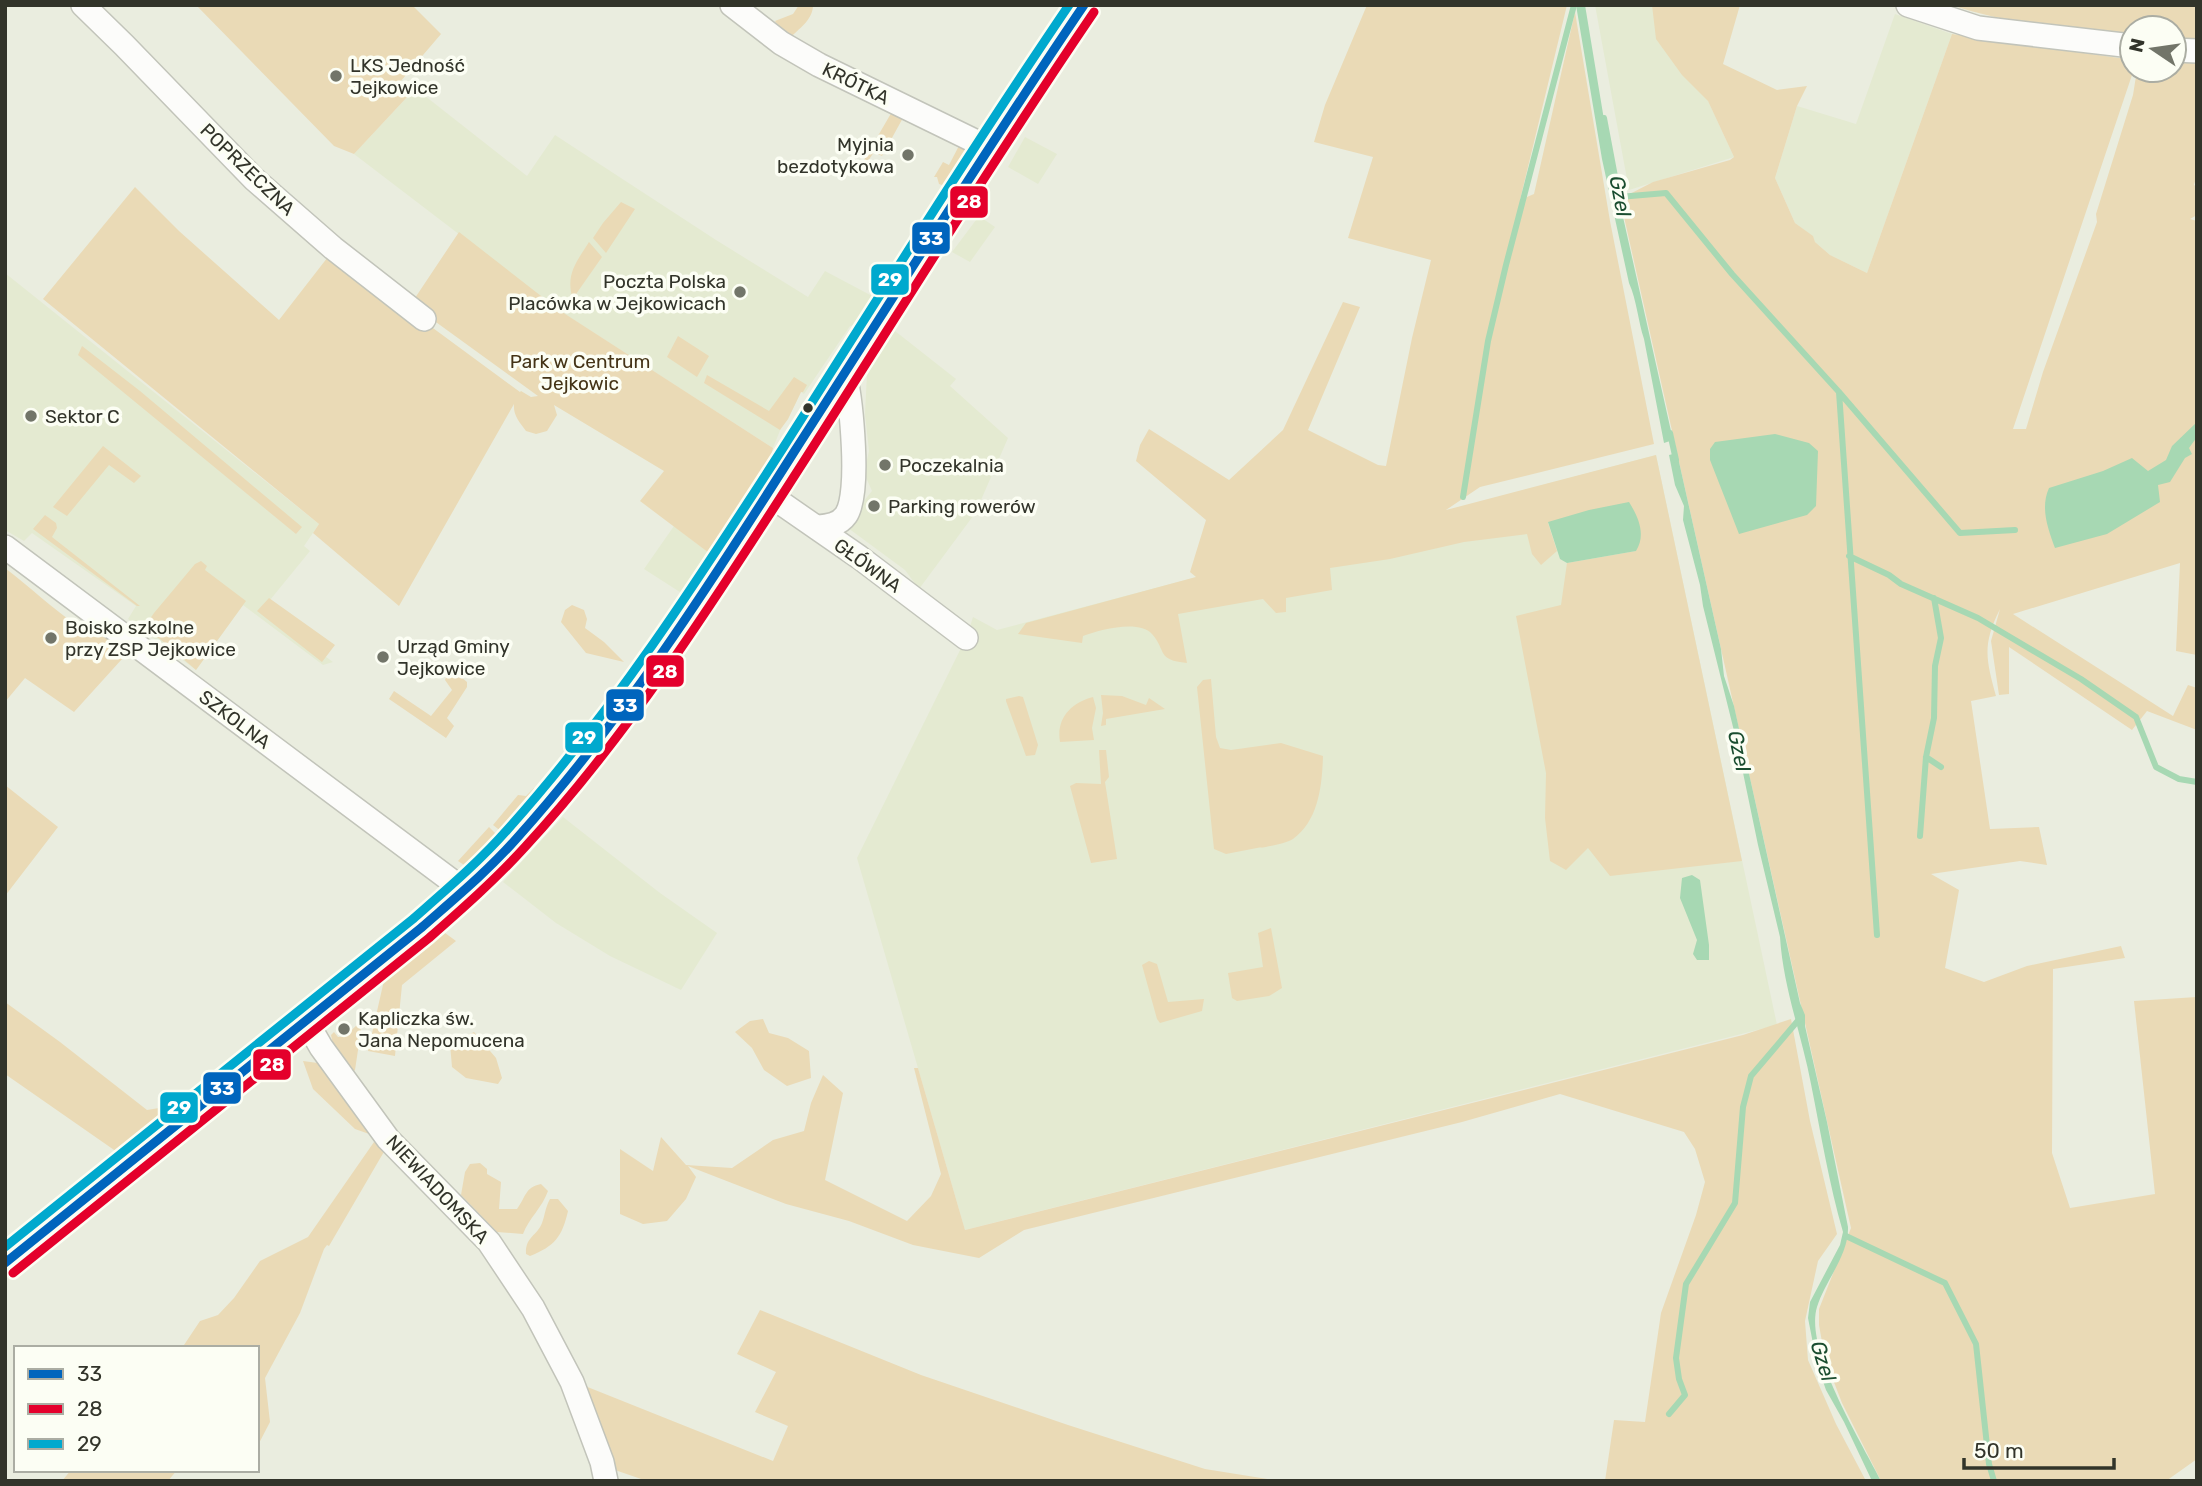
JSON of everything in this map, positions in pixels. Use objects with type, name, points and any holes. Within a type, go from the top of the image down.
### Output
[{"type":"street","name":"POPRZECZNA","points":[[83,5],[254,179],[333,248],[424,319]]},
{"type":"street","name":"KRÓTKA","points":[[732,5],[780,43],[819,65],[989,148]]},
{"type":"street","points":[[5,1264],[465,891],[537,816],[618,713],[696,605],[989,148],[1084,5]]},
{"type":"street","points":[[1908,5],[1978,28],[2118,44]]},
{"type":"street","points":[[817,527],[841,520],[846,515],[851,500],[853,485],[850,404],[845,374]]},
{"type":"street","name":"GŁÓWNA","points":[[768,494],[817,527],[966,638]]},
{"type":"street","name":"SZKOLNA","points":[[5,547],[465,891]]},
{"type":"street","name":"NIEWIADOMSKA","points":[[306,1021],[321,1047],[388,1139],[489,1242],[526,1297],[572,1382],[606,1481]]},
{"type":"shaded area","points":[[1595,5],[1664,5],[1734,157],[1629,190]]},
{"type":"shaded area","points":[[1895,14],[1952,34],[1867,273],[1830,255],[1795,223],[1775,178],[1797,106],[1856,124]]},
{"type":"shaded area","points":[[420,92],[527,176],[555,135],[808,297],[825,271],[874,297],[854,325],[850,326],[804,394],[801,392],[773,448],[557,309],[354,154],[409,95]]},
{"type":"shaded area","points":[[1025,137],[1057,154],[1038,184],[1008,167]]},
{"type":"shaded area","points":[[979,216],[995,227],[970,262],[952,252]]},
{"type":"shaded area","points":[[5,273],[319,524],[304,546],[310,551],[270,600],[269,598],[282,625],[333,662],[323,665],[243,605],[196,670],[128,619],[136,606],[32,533],[24,541],[5,530]]},
{"type":"shaded area","points":[[895,331],[956,379],[950,386],[1008,438],[979,508],[919,589],[905,570],[848,528],[854,513],[872,491],[864,473],[869,451],[865,414],[867,374]]},
{"type":"shaded area","points":[[1656,455],[1777,1025],[965,1230],[857,858],[967,636],[973,617],[997,630]]},
{"type":"shaded area","points":[[674,526],[709,553],[683,594],[644,569]]},
{"type":"shaded area","points":[[563,817],[660,893],[717,933],[681,990],[610,956],[556,923],[503,882]]},
{"type":"green space","name":"LKS Jedność Jejkowice","points":[[196,5],[412,5],[441,34],[400,82],[409,95],[354,154],[334,146]]},
{"type":"green space","points":[[799,5],[813,5],[806,22],[792,36],[781,30],[775,21],[793,14]]},
{"type":"green space","points":[[1367,5],[1567,5],[1520,200],[1534,194],[1575,12],[1610,221],[1654,444],[1480,487],[1446,510],[1656,455],[1742,861],[1610,876],[1588,848],[1566,870],[1550,861],[1545,818],[1546,773],[1516,616],[1561,605],[1567,563],[1636,551],[1548,523],[1557,551],[1541,565],[1532,554],[1527,534],[1464,542],[1390,559],[1330,568],[1332,590],[1286,598],[1286,612],[1276,613],[1263,599],[1178,614],[1187,663],[1166,657],[1152,634],[1138,627],[1099,631],[1083,636],[1082,643],[1018,634],[1026,623],[1196,577],[1190,572],[1206,520],[1136,461],[1140,445],[1149,429],[1229,480],[1283,430],[1343,302],[1360,307],[1308,430],[1378,465],[1386,466],[1431,260],[1348,238],[1373,157],[1314,142],[1325,105]]},
{"type":"green space","points":[[1652,5],[1740,5],[1723,64],[1777,90],[1807,86],[1797,106],[1775,178],[1795,223],[1813,236],[1815,242],[1830,255],[1867,273],[1952,34],[2118,58],[2118,84],[2129,84],[2013,429],[2026,429],[2043,372],[2097,222],[2096,214],[2135,84],[2188,84],[2188,59],[2197,59],[2197,175],[2194,185],[2197,187],[2197,215],[2190,219],[2197,221],[2197,655],[2176,651],[2180,563],[2013,614],[2173,716],[2188,685],[2197,688],[2197,730],[2147,711],[2132,730],[2009,647],[2009,694],[1999,695],[1991,641],[2000,609],[1988,643],[1990,672],[1996,696],[1971,701],[1990,829],[2039,827],[2047,865],[2020,861],[1931,874],[1959,890],[1945,968],[1984,982],[2027,966],[2121,946],[2125,958],[2053,969],[2052,1153],[2070,1208],[2155,1194],[2134,1001],[2197,997],[2197,1459],[2166,1481],[1881,1481],[1842,1403],[1825,1359],[1819,1309],[1851,1228],[1620,199],[1653,182],[1734,157],[1708,101],[1682,75],[1656,39]]},
{"type":"green space","points":[[1951,5],[2197,5],[2197,39],[2188,38],[2188,14],[2118,14],[2118,34],[2063,29],[1996,17]]},
{"type":"green space","points":[[893,110],[904,116],[882,156],[874,152],[868,161],[875,166],[873,171],[861,165]]},
{"type":"green space","points":[[962,140],[971,146],[945,186],[939,184],[937,177],[934,177],[943,162],[949,165]]},
{"type":"green space","name":"Park w Centrum Jejkowic","points":[[135,187],[179,231],[279,320],[331,253],[520,392],[531,397],[538,396],[411,304],[459,232],[559,310],[773,448],[771,456],[737,519],[733,517],[709,553],[640,501],[664,471],[554,405],[557,415],[547,431],[536,434],[526,431],[516,415],[514,404],[399,606],[313,533],[319,524],[43,299]]},
{"type":"green space","points":[[621,202],[635,209],[606,253],[593,238]]},
{"type":"green space","points":[[589,242],[602,257],[574,297],[570,281]]},
{"type":"green space","points":[[678,336],[709,356],[697,377],[667,357]]},
{"type":"green space","points":[[82,346],[302,527],[296,534],[78,355]]},
{"type":"green space","points":[[707,375],[769,411],[794,377],[807,385],[780,430],[704,383]]},
{"type":"green space","points":[[103,446],[141,476],[134,483],[109,465],[67,516],[53,507]]},
{"type":"green space","points":[[45,515],[56,523],[57,528],[52,537],[140,606],[33,529]]},
{"type":"green space","points":[[201,561],[207,566],[205,570],[246,601],[196,670],[160,639],[143,629],[195,564]]},
{"type":"green space","name":"Boisko szkolne przy ZSP Jejkowice","points":[[5,568],[79,627],[123,646],[117,654],[122,659],[74,712],[25,678],[5,702]]},
{"type":"green space","points":[[269,598],[335,645],[322,662],[257,611]]},
{"type":"green space","points":[[572,605],[584,610],[587,619],[585,628],[624,662],[586,653],[561,622],[565,610]]},
{"type":"green space","points":[[454,671],[467,682],[467,687],[447,718],[454,726],[446,738],[389,699],[394,691],[431,716],[452,690],[445,680],[448,672]]},
{"type":"green space","points":[[1211,679],[1216,737],[1220,748],[1231,750],[1281,743],[1323,756],[1322,779],[1314,812],[1302,831],[1290,841],[1226,854],[1214,849],[1197,687],[1203,680]]},
{"type":"green space","points":[[1101,695],[1122,696],[1146,705],[1149,698],[1165,709],[1106,719],[1106,725],[1101,726]]},
{"type":"green space","points":[[1023,697],[1038,745],[1035,755],[1026,756],[1006,701]]},
{"type":"green space","points":[[1093,697],[1096,708],[1092,728],[1094,740],[1060,742],[1060,726],[1067,713],[1078,703]]},
{"type":"green space","points":[[1099,750],[1106,750],[1109,777],[1105,782],[1117,859],[1091,863],[1070,786],[1076,783],[1101,784]]},
{"type":"green space","points":[[5,785],[58,827],[5,896]]},
{"type":"green space","points":[[534,788],[537,790],[502,832],[493,825],[518,795],[526,796]]},
{"type":"green space","points":[[489,827],[497,835],[472,862],[464,865],[458,861]]},
{"type":"green space","points":[[1271,928],[1282,988],[1269,996],[1237,1001],[1232,998],[1228,973],[1263,967],[1258,933]]},
{"type":"green space","points":[[441,930],[456,941],[402,985],[395,1056],[368,1051],[385,976]]},
{"type":"green space","points":[[1149,961],[1157,964],[1168,1002],[1204,999],[1202,1011],[1160,1023],[1142,965]]},
{"type":"green space","points":[[5,1002],[147,1110],[159,1108],[163,1112],[163,1124],[150,1125],[140,1137],[117,1152],[5,1074]]},
{"type":"green space","points":[[763,1019],[769,1033],[788,1038],[809,1051],[811,1078],[787,1086],[764,1070],[752,1048],[735,1032],[750,1021]]},
{"type":"green space","points":[[1791,1019],[1810,1121],[1837,1234],[1818,1261],[1805,1321],[1808,1360],[1836,1424],[1866,1481],[1605,1481],[1614,1420],[1645,1422],[1661,1313],[1705,1182],[1695,1149],[1684,1132],[1560,1094],[1462,1122],[1024,1230],[979,1258],[913,1245],[849,1221],[786,1204],[688,1166],[696,1177],[686,1199],[667,1221],[643,1224],[620,1214],[620,1149],[653,1171],[661,1137],[686,1165],[732,1168],[773,1140],[804,1131],[811,1103],[823,1075],[843,1093],[825,1180],[907,1221],[931,1196],[941,1174],[914,1068],[918,1068],[965,1230],[1743,1035]]},
{"type":"green space","points":[[357,1025],[361,1030],[355,1070],[351,1074],[333,1044],[331,1035],[334,1032],[338,1037],[345,1036]]},
{"type":"green space","points":[[474,1032],[496,1058],[502,1078],[498,1084],[466,1078],[452,1067],[450,1044]]},
{"type":"green space","points":[[303,1061],[325,1064],[372,1135],[355,1129],[313,1089]]},
{"type":"green space","points":[[374,1142],[385,1150],[329,1246],[324,1249],[300,1313],[265,1378],[270,1422],[259,1443],[259,1346],[183,1346],[200,1321],[218,1315],[234,1298],[260,1261],[308,1237]]},
{"type":"green space","points":[[480,1163],[487,1169],[487,1174],[501,1182],[499,1209],[517,1209],[529,1190],[536,1185],[541,1184],[548,1191],[523,1234],[497,1232],[461,1195],[465,1172],[470,1164]]},
{"type":"green space","points":[[550,1199],[558,1199],[568,1211],[563,1228],[556,1240],[530,1256],[526,1254],[527,1244],[540,1227]]},
{"type":"green space","points":[[760,1310],[921,1375],[1068,1425],[1205,1469],[1280,1481],[647,1481],[612,1469],[585,1386],[773,1461],[788,1426],[755,1412],[776,1372],[737,1354]]},
{"type":"green space","points":[[69,1472],[175,1472],[168,1481],[62,1481]]},
{"type":"water","points":[[1576,5],[1585,5],[1612,168],[1673,440],[1664,443],[1644,339],[1602,159]]},
{"type":"water","points":[[2197,422],[2197,437],[2189,448],[2192,454],[2185,458],[2170,482],[2158,485],[2160,502],[2107,534],[2055,548],[2045,511],[2049,488],[2103,471],[2132,458],[2148,471],[2166,460],[2172,446]]},
{"type":"water","points":[[1775,434],[1809,443],[1818,451],[1816,506],[1807,515],[1739,534],[1710,460],[1710,449],[1715,442]]},
{"type":"water","points":[[1677,453],[1721,649],[1724,676],[1734,706],[1800,1003],[1805,1015],[1805,1026],[1848,1227],[1845,1248],[1817,1307],[1815,1325],[1819,1347],[1837,1395],[1881,1481],[1872,1481],[1826,1390],[1817,1364],[1808,1318],[1810,1302],[1840,1245],[1843,1232],[1736,739],[1683,520],[1684,506],[1675,485],[1669,455]]},
{"type":"water","points":[[1629,502],[1636,514],[1641,533],[1636,551],[1567,563],[1560,559],[1548,522]]},
{"type":"water","points":[[1692,875],[1700,880],[1709,960],[1697,960],[1693,954],[1697,940],[1680,898],[1682,878]]},
{"type":"waterway","points":[[1463,497],[1488,341],[1574,5]]},
{"type":"waterway","name":"Gzel","points":[[1604,118],[1620,203]]},
{"type":"waterway","points":[[1619,197],[1666,193],[1732,274],[1839,392],[1960,533],[2015,530]]},
{"type":"waterway","points":[[1839,392],[1877,935]]},
{"type":"waterway","name":"Gzel","points":[[1670,433],[1676,460]]},
{"type":"waterway","points":[[1849,556],[1889,575],[1901,584],[1978,618],[2081,679],[2136,717],[2156,767],[2179,779],[2197,782]]},
{"type":"waterway","points":[[1920,836],[1926,757],[1934,718],[1935,666],[1941,638],[1934,598]]},
{"type":"waterway","points":[[1926,757],[1941,767]]},
{"type":"waterway","points":[[1669,1414],[1685,1395],[1676,1358],[1686,1284],[1735,1203],[1743,1107],[1751,1076],[1801,1017]]},
{"type":"waterway","points":[[1846,1236],[1945,1283],[1976,1344],[1989,1464],[1994,1481]]},
{"type":"transit line","name":"29","points":[[5,1247],[413,919],[462,876],[508,829],[619,692],[686,596],[1069,5]]},
{"type":"transit line","name":"33","points":[[5,1263],[421,928],[494,862],[556,793],[629,699],[697,602],[1084,5]]},
{"type":"transit line","name":"28","points":[[13,1273],[429,938],[502,871],[564,803],[638,709],[707,611],[1094,12]]},
{"type":"place","name":"LKS Jedność Jejkowice","points":[[336,76]]},
{"type":"place","name":"Myjnia bezdotykowa","points":[[908,155]]},
{"type":"place","name":"Poczta Polska Placówka w Jejkowicach","points":[[740,292]]},
{"type":"place","name":"Sektor C","points":[[31,416]]},
{"type":"place","name":"Poczekalnia","points":[[885,465]]},
{"type":"place","name":"Parking rowerów","points":[[874,506]]},
{"type":"place","name":"Boisko szkolne przy ZSP Jejkowice","points":[[51,638]]},
{"type":"place","name":"Urząd Gminy Jejkowice","points":[[383,657]]},
{"type":"place","name":"Kapliczka św. Jana Nepomucena","points":[[344,1029]]}]
